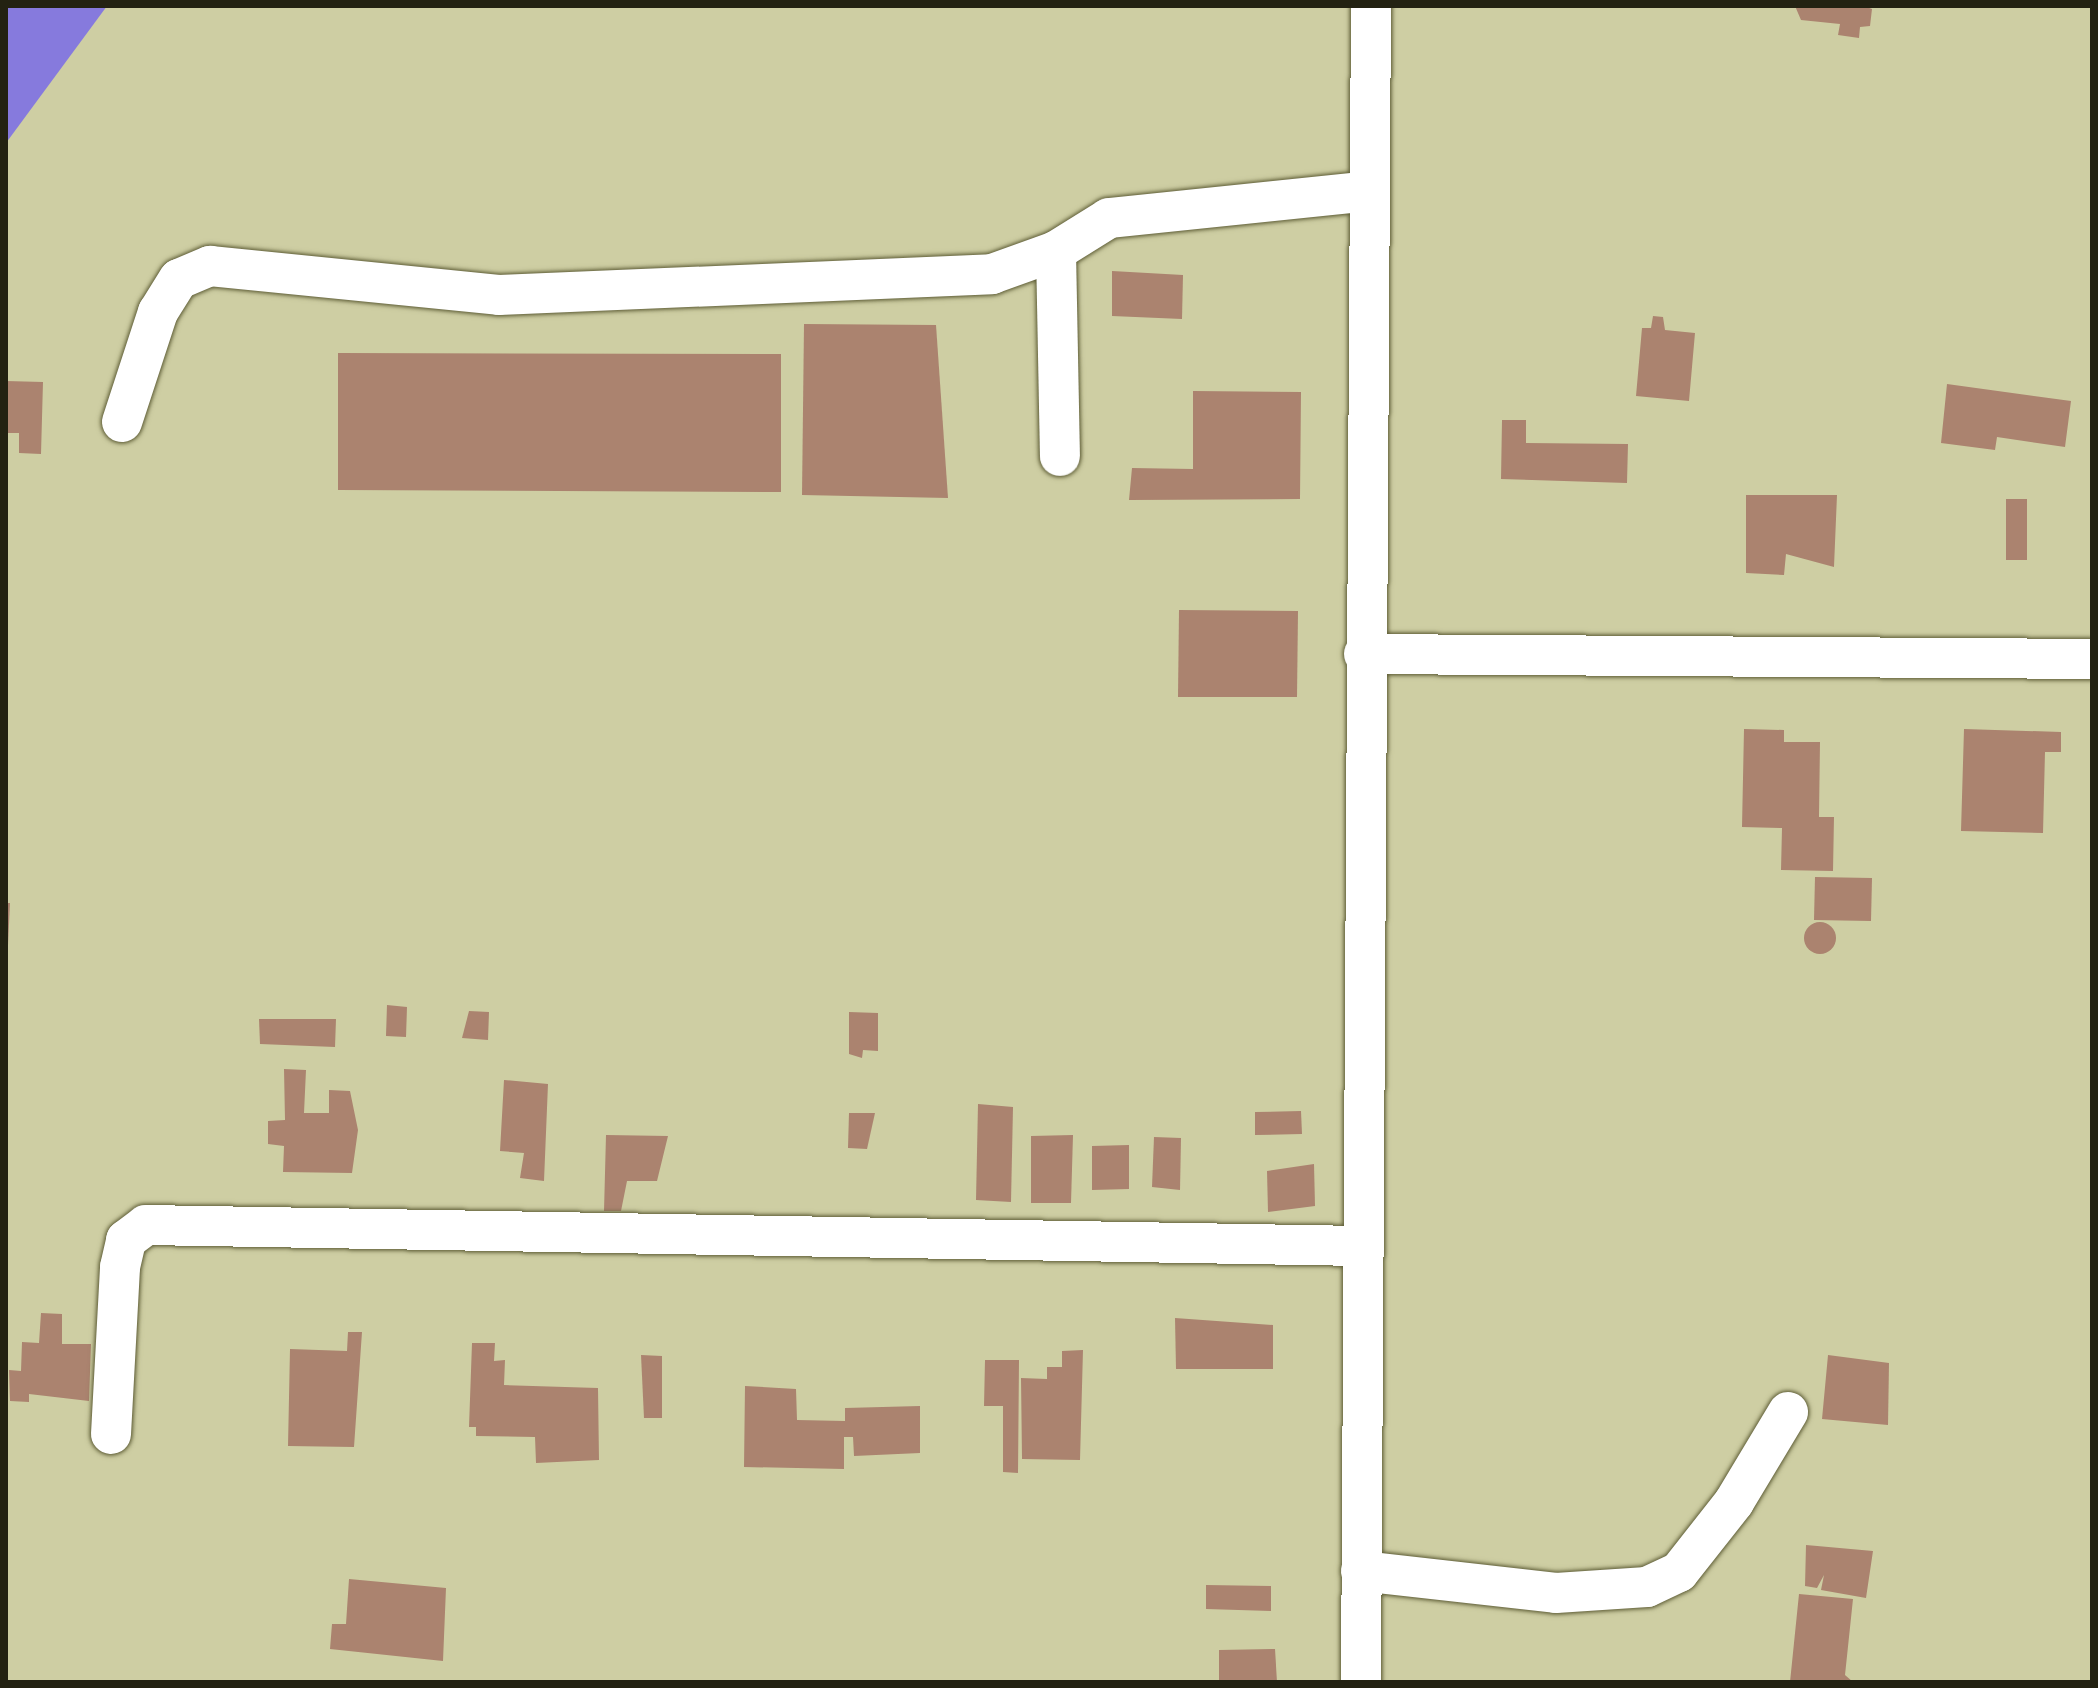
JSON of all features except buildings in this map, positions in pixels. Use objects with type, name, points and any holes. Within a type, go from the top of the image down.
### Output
[{"type":"street","points":[[1361,1682],[1364,654],[1371,6]]},
{"type":"street","points":[[122,422],[158,312],[179,279],[210,266],[499,295],[992,274],[1056,251],[1109,218],[1369,191]]},
{"type":"street","points":[[1056,251],[1060,456]]},
{"type":"street","points":[[1364,654],[2092,659]]},
{"type":"street","points":[[111,1434],[120,1267],[126,1240],[146,1225],[1362,1246]]},
{"type":"street","points":[[1361,1571],[1556,1593],[1647,1587],[1679,1572],[1734,1502],[1788,1412]]},
{"type":"shaded area","points":[[6,6],[107,6],[6,143]]}]
